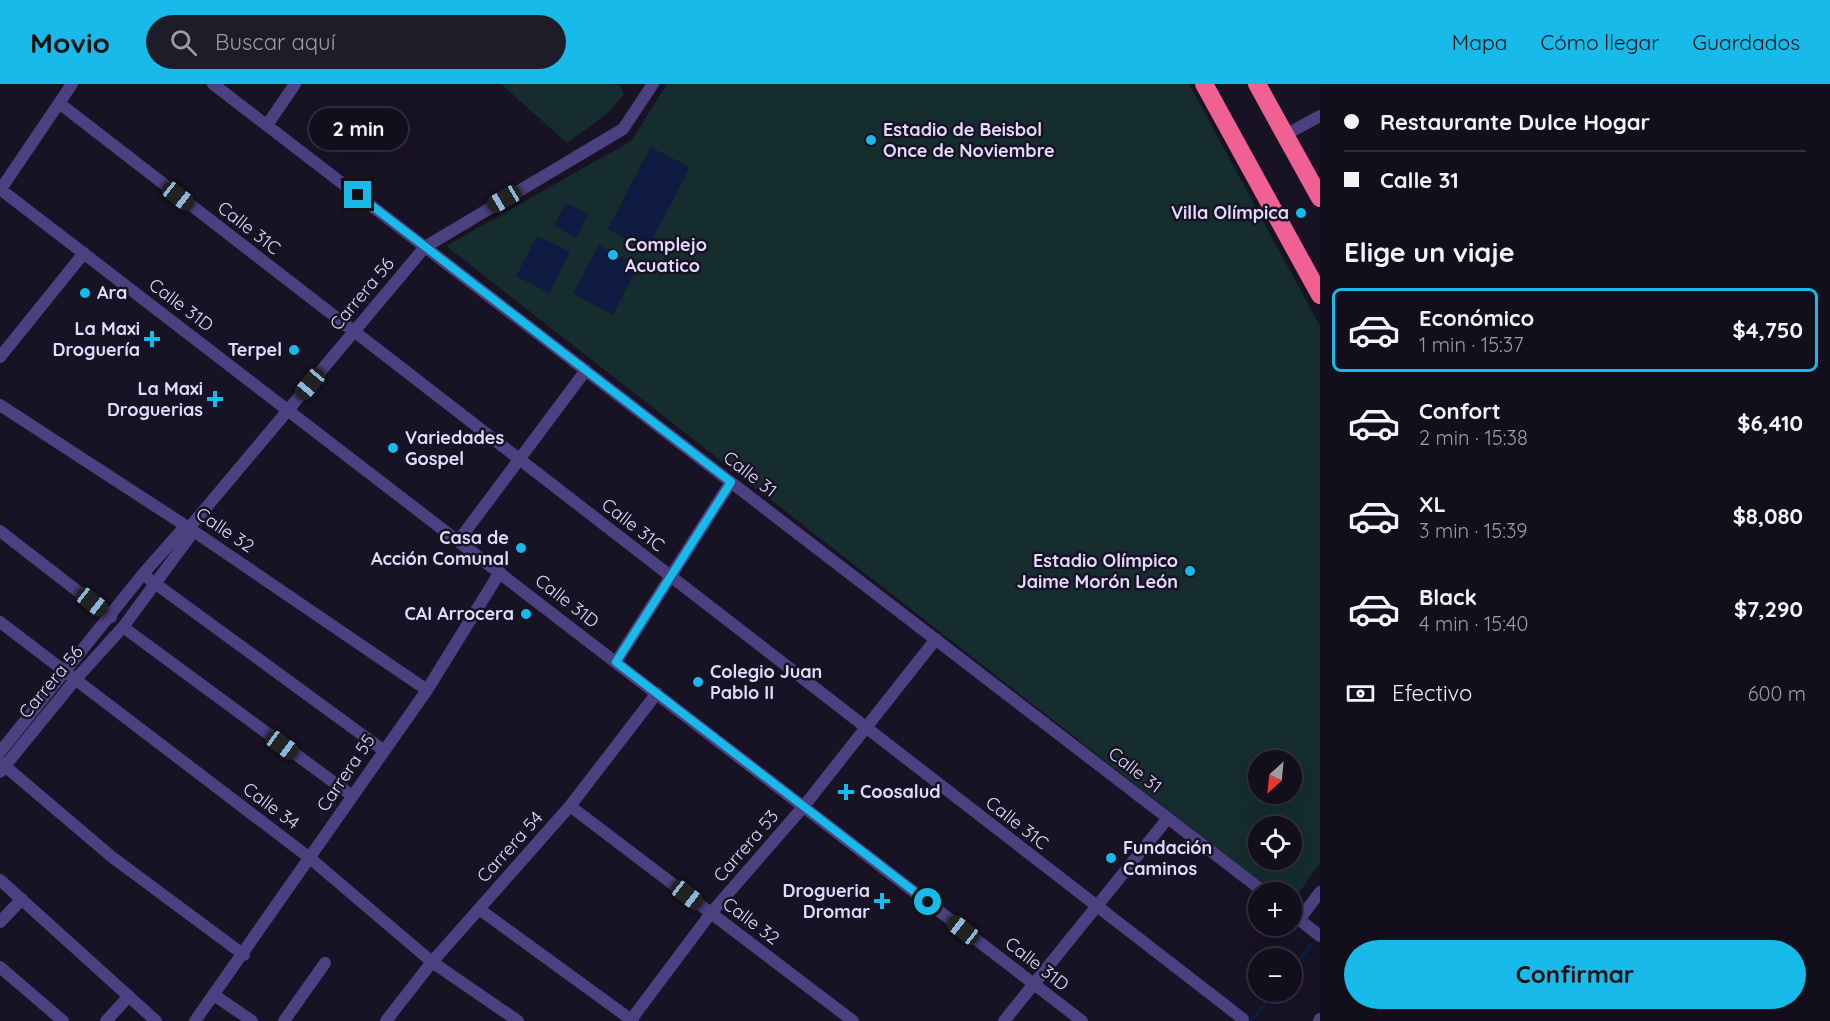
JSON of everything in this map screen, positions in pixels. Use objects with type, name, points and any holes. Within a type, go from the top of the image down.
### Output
[{"type":"highway","points":[[1204,84],[1320,295]]},
{"type":"highway","points":[[1257,84],[1320,198]]},
{"type":"street","points":[[0,189],[72,84]]},
{"type":"street","name":"Calle 31","points":[[213,84],[1251,882]]},
{"type":"street","points":[[267,125],[295,84]]},
{"type":"street","name":"Carrera 56","points":[[2,766],[111,617],[191,535],[189,528],[425,247],[623,129],[653,84]]},
{"type":"street","name":"Calle 31C","points":[[59,103],[1243,1019]]},
{"type":"street","points":[[1286,135],[1320,116]]},
{"type":"street","name":"Calle 31D","points":[[0,189],[1082,1021]]},
{"type":"street","points":[[0,357],[84,253]]},
{"type":"street","points":[[459,540],[586,370]]},
{"type":"street","name":"Calle 32","points":[[0,405],[189,528],[427,690]]},
{"type":"street","points":[[616,662],[731,482]]},
{"type":"street","points":[[0,531],[111,617]]},
{"type":"street","name":"Carrera 55","points":[[195,1021],[244,955],[311,859],[351,795],[427,690],[500,572]]},
{"type":"street","points":[[148,578],[383,750]]},
{"type":"street","name":"Carrera 56","points":[[0,752],[70,676],[123,627],[148,578]]},
{"type":"street","name":"Calle 34","points":[[0,622],[311,859],[432,962],[518,1021]]},
{"type":"street","points":[[123,627],[351,795]]},
{"type":"street","name":"Carrera 53","points":[[632,1020],[711,913],[804,806],[936,639]]},
{"type":"street","name":"Carrera 54","points":[[386,1021],[432,962],[570,806],[657,693]]},
{"type":"street","points":[[2,766],[112,857],[244,955]]},
{"type":"street","name":"Calle 32","points":[[570,806],[853,1021]]},
{"type":"street","points":[[1004,1021],[1167,818]]},
{"type":"street","points":[[0,880],[156,1021]]},
{"type":"street","points":[[1302,910],[1320,892]]},
{"type":"street","points":[[0,922],[21,899]]},
{"type":"street","points":[[479,909],[632,1020]]},
{"type":"street","points":[[1302,922],[1320,936]]},
{"type":"street","points":[[284,1021],[326,963]]},
{"type":"street","points":[[0,966],[63,1021]]},
{"type":"street","points":[[214,995],[252,1021]]},
{"type":"street","points":[[106,1021],[129,996]]},
{"type":"green space","points":[[501,84],[610,84],[619,85],[624,94],[609,112],[567,143]]},
{"type":"green space","points":[[667,84],[1189,84],[1320,326],[1320,863],[1302,888],[1302,882],[1260,882],[446,246],[631,141]]},
{"type":"water","points":[[650,147],[690,167],[647,250],[608,229]]},
{"type":"water","points":[[566,203],[588,214],[576,238],[554,226]]},
{"type":"water","points":[[537,236],[570,252],[549,293],[516,276]]},
{"type":"water","points":[[599,245],[638,266],[613,315],[573,294]]},
{"type":"waterway","points":[[13,746],[40,712]]},
{"type":"waterway","points":[[1302,957],[1311,945]]},
{"type":"waterway","points":[[1251,1021],[1267,1002]]},
{"type":"place","name":"Estadio de Beisbol Once de Noviembre","points":[[871,140]]},
{"type":"place","name":"Villa Olímpica","points":[[1301,213]]},
{"type":"place","name":"Complejo Acuatico","points":[[613,255]]},
{"type":"place","name":"Ara","points":[[85,293]]},
{"type":"place","name":"La Maxi Droguería","points":[[152,339]]},
{"type":"place","name":"Terpel","points":[[294,350]]},
{"type":"place","name":"La Maxi Droguerias","points":[[215,399]]},
{"type":"place","name":"Variedades Gospel","points":[[393,448]]},
{"type":"place","name":"Casa de Acción Comunal","points":[[521,548]]},
{"type":"place","name":"Estadio Olímpico Jaime Morón León","points":[[1190,571]]},
{"type":"place","name":"CAI Arrocera","points":[[526,614]]},
{"type":"place","name":"Colegio Juan Pablo II","points":[[698,682]]},
{"type":"place","name":"Coosalud","points":[[846,792]]},
{"type":"place","name":"Fundación Caminos","points":[[1111,858]]},
{"type":"place","name":"Drogueria Dromar","points":[[882,901]]},
{"type":"route","points":[[358,195],[731,482],[616,662],[928,902]]}]
